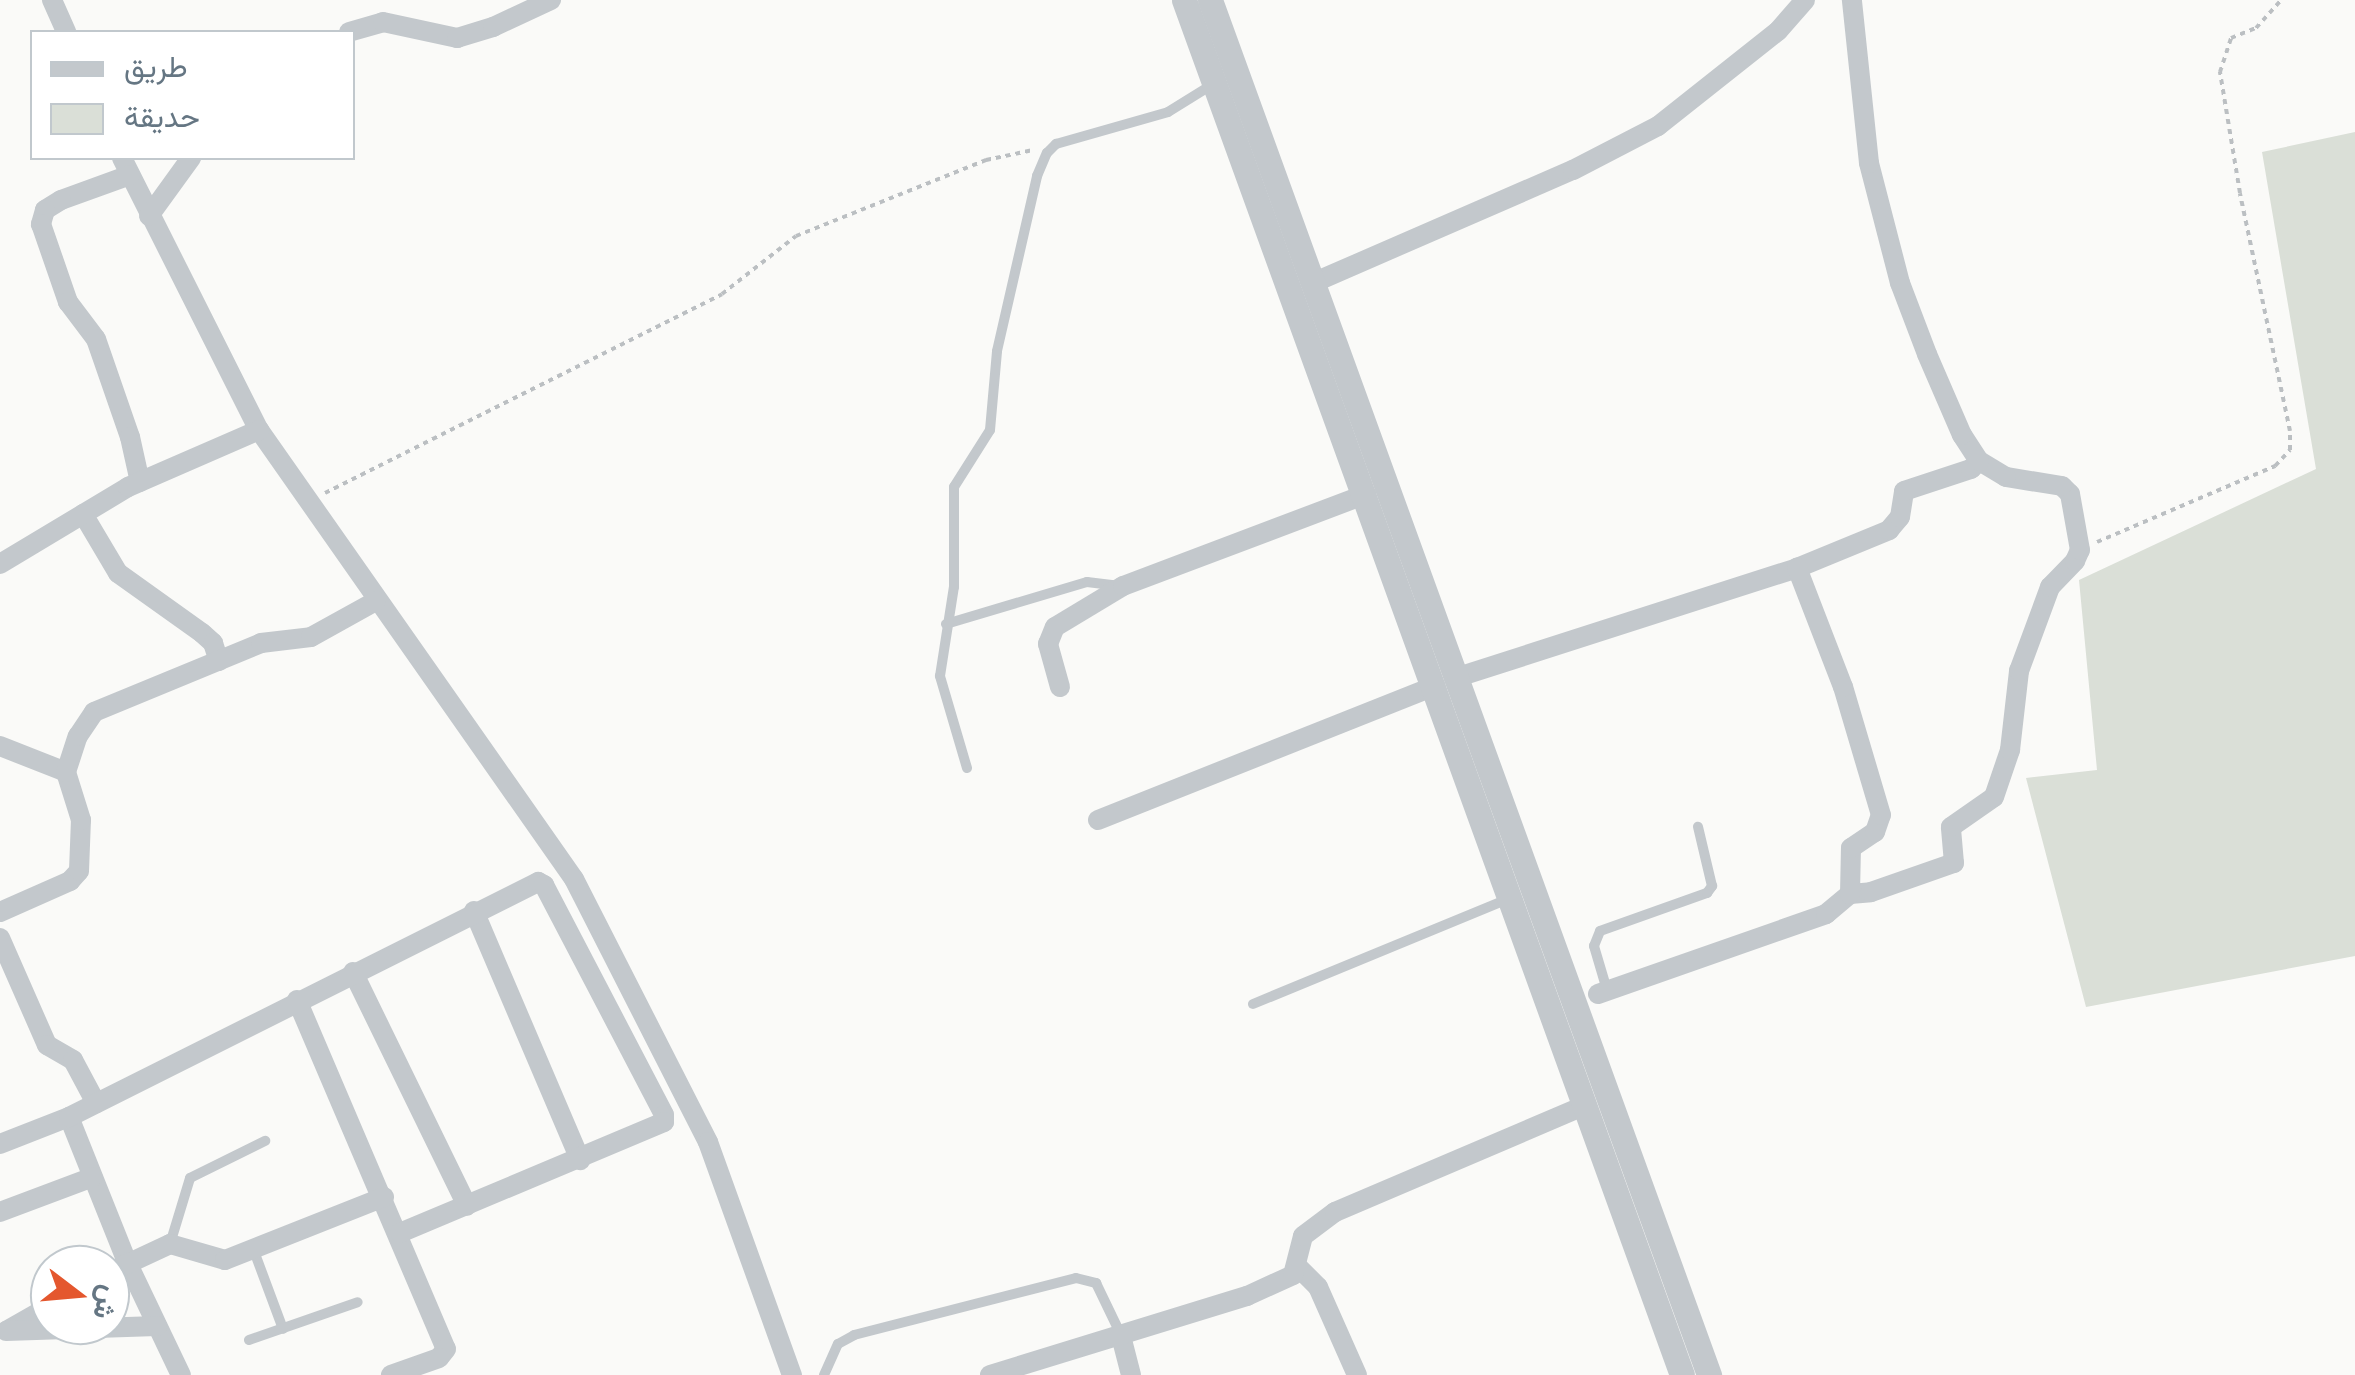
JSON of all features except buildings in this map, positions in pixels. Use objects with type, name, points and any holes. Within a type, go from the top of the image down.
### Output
[{"type":"street","points":[[52,0],[65,30]]},
{"type":"street","points":[[355,30],[383,22],[456,38],[493,27],[551,0]]},
{"type":"street","points":[[1184,0],[1366,494],[1447,681],[1709,1375]]},
{"type":"street","points":[[1210,0],[1315,282],[1447,681],[1512,898],[1682,1375]]},
{"type":"street","points":[[1315,282],[1573,170],[1658,126],[1778,31],[1805,0]]},
{"type":"street","points":[[1603,992],[1826,914],[1850,894],[1870,892],[1954,863],[1951,828],[1994,797],[2010,750],[2018,671],[2050,587],[2075,562],[2080,550],[2070,494],[2062,486],[2006,477],[1979,461],[1962,435],[1928,354],[1900,284],[1869,163],[1852,0]]},
{"type":"street","points":[[149,216],[190,160]]},
{"type":"street","points":[[140,482],[96,339],[68,302],[41,224],[45,210],[126,166],[259,430],[574,879],[708,1142],[792,1375]]},
{"type":"street","points":[[0,564],[140,482],[259,430]]},
{"type":"street","points":[[1098,820],[1447,681],[1796,568],[1889,530],[1900,517],[1904,491],[1971,470],[1979,461]]},
{"type":"street","points":[[1060,687],[1048,635],[1123,586],[1366,494]]},
{"type":"street","points":[[83,514],[118,573],[202,633],[213,643],[219,661]]},
{"type":"street","points":[[1796,568],[1843,688],[1880,815],[1876,832],[1852,848],[1850,894]]},
{"type":"street","points":[[0,912],[70,881],[80,870],[81,820],[66,772],[78,736],[94,712],[261,643],[311,637],[376,601]]},
{"type":"street","points":[[0,746],[66,772]]},
{"type":"street","points":[[0,1144],[68,1117],[532,882],[544,885],[664,1116],[660,1128],[400,1233]]},
{"type":"street","points":[[474,911],[580,1160]]},
{"type":"street","points":[[0,938],[47,1045],[73,1060],[96,1102]]},
{"type":"street","points":[[353,972],[467,1206]]},
{"type":"street","points":[[297,1000],[400,1233],[446,1349],[439,1358],[391,1375]]},
{"type":"street","points":[[990,1375],[1247,1296],[1293,1275],[1303,1236],[1335,1212],[1586,1104]]},
{"type":"street","points":[[68,1117],[93,1177],[113,1245]]},
{"type":"street","points":[[0,1212],[93,1177]]},
{"type":"street","points":[[130,1262],[170,1244],[210,1260],[225,1260],[384,1197]]},
{"type":"street","points":[[1298,1266],[1318,1286],[1356,1375]]},
{"type":"street","points":[[130,1284],[157,1326],[180,1375]]},
{"type":"street","points":[[3,1332],[30,1317]]},
{"type":"street","points":[[3,1332],[157,1326]]},
{"type":"street","points":[[1121,1336],[1131,1375]]},
{"type":"lane","points":[[967,768],[942,691],[946,624],[954,587],[954,487],[990,430],[997,350],[1037,176],[1047,153],[1056,144],[1168,112],[1216,83]]},
{"type":"lane","points":[[946,624],[1087,582],[1123,586]]},
{"type":"lane","points":[[1603,992],[1594,946],[1600,930],[1707,893],[1712,886],[1698,827]]},
{"type":"lane","points":[[1252,1004],[1512,898]]},
{"type":"lane","points":[[170,1244],[190,1178],[264,1141]]},
{"type":"lane","points":[[254,1251],[284,1329]]},
{"type":"lane","points":[[824,1375],[838,1344],[854,1335],[1076,1278],[1096,1283],[1121,1336]]},
{"type":"lane","points":[[249,1340],[358,1302]]},
{"type":"path","points":[[2080,550],[2275,466],[2290,450],[2290,430],[2240,193],[2220,72],[2231,38],[2256,28],[2281,0]]},
{"type":"path","points":[[308,502],[722,294],[796,236],[986,160],[1024,150],[1047,153]]},
{"type":"green space","points":[[2355,132],[2355,956],[2086,1007],[2026,778],[2097,770],[2079,580],[2316,469],[2262,152]]}]
